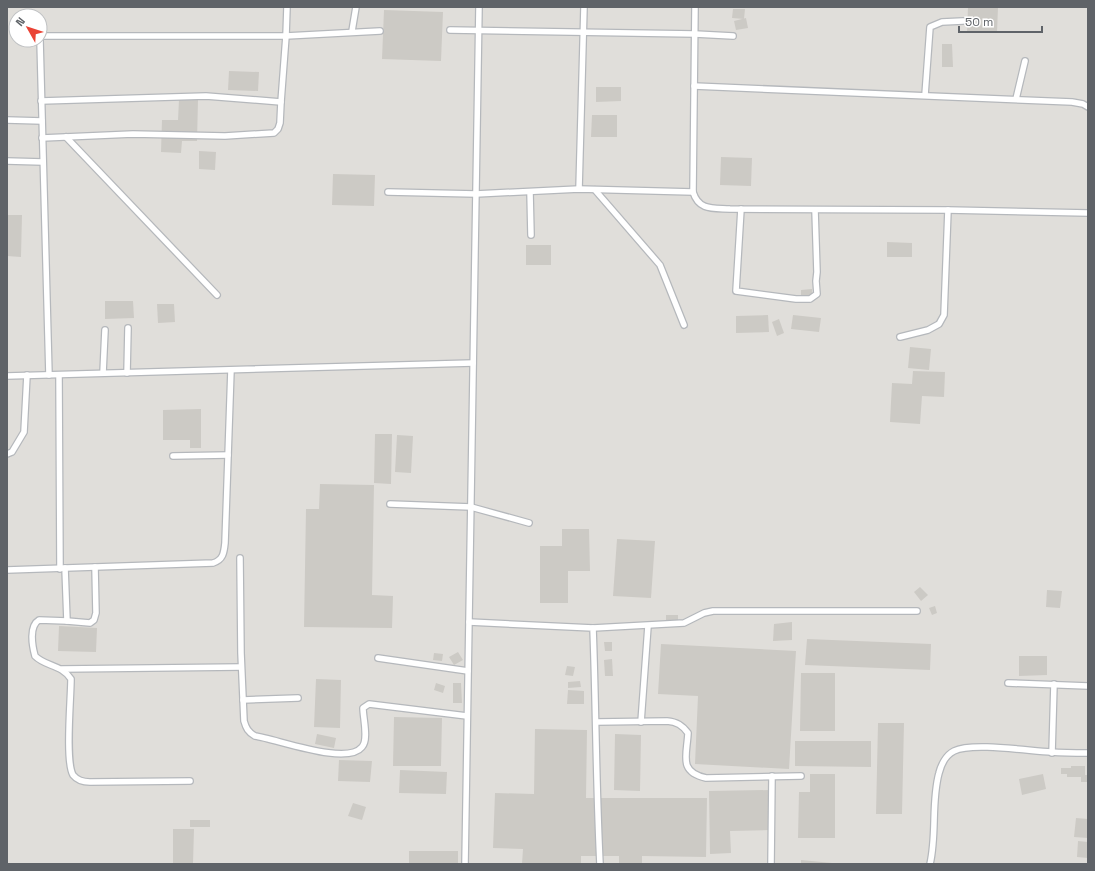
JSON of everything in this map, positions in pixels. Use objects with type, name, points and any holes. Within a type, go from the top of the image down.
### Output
[{"type":"lane","points":[[42,138],[133,134],[225,136],[274,133],[278,129],[280,123],[287,7]]},
{"type":"lane","points":[[352,31],[356,7]]},
{"type":"lane","points":[[465,864],[479,7]]},
{"type":"lane","points":[[579,189],[584,7]]},
{"type":"lane","points":[[696,7],[693,192],[695,199],[703,206],[710,208],[741,209],[948,210],[1088,213]]},
{"type":"lane","points":[[925,95],[930,27],[942,22],[963,21]]},
{"type":"lane","points":[[450,30],[479,29],[733,36]]},
{"type":"lane","points":[[48,36],[286,36],[352,31],[380,31]]},
{"type":"lane","points":[[40,48],[49,375]]},
{"type":"lane","points":[[1016,99],[1025,61]]},
{"type":"lane","points":[[694,86],[1016,99],[1072,102],[1083,104],[1088,107]]},
{"type":"lane","points":[[41,101],[206,96],[281,102]]},
{"type":"lane","points":[[7,120],[42,121]]},
{"type":"lane","points":[[66,137],[217,295]]},
{"type":"lane","points":[[7,161],[43,162]]},
{"type":"lane","points":[[388,192],[476,194],[579,189],[693,192]]},
{"type":"lane","points":[[595,190],[660,265],[684,325]]},
{"type":"lane","points":[[530,192],[531,236]]},
{"type":"lane","points":[[741,209],[736,291],[796,299],[810,299],[817,294],[815,210]]},
{"type":"lane","points":[[900,337],[928,330],[939,324],[944,315],[948,210]]},
{"type":"lane","points":[[127,373],[128,328]]},
{"type":"lane","points":[[103,373],[105,330]]},
{"type":"lane","points":[[7,376],[473,363]]},
{"type":"lane","points":[[7,570],[213,563],[221,559],[223,556],[225,543],[231,370]]},
{"type":"lane","points":[[59,374],[62,568],[67,621]]},
{"type":"lane","points":[[7,454],[12,452],[24,432],[27,376]]},
{"type":"lane","points":[[173,456],[228,455]]},
{"type":"lane","points":[[390,504],[471,507],[529,523]]},
{"type":"lane","points":[[240,558],[241,666],[245,727],[249,732],[255,736],[324,753],[344,755],[352,754],[362,748],[366,739],[363,708],[369,704],[467,716]]},
{"type":"lane","points":[[95,567],[96,613],[94,620],[90,623],[39,620],[35,622],[33,627],[35,656],[45,663],[61,669],[67,673],[71,679],[69,758],[73,774],[83,782],[190,781]]},
{"type":"lane","points":[[469,622],[593,628],[684,623],[713,610],[917,611]]},
{"type":"lane","points":[[641,722],[648,626]]},
{"type":"lane","points":[[593,628],[597,722],[596,780],[600,864]]},
{"type":"lane","points":[[378,658],[468,671]]},
{"type":"lane","points":[[61,669],[241,666]]},
{"type":"lane","points":[[1008,683],[1088,686]]},
{"type":"lane","points":[[1052,752],[1054,684]]},
{"type":"lane","points":[[243,700],[298,698]]},
{"type":"lane","points":[[597,722],[675,722],[683,726],[688,733],[686,763],[689,771],[696,776],[706,778],[801,776]]},
{"type":"lane","points":[[930,864],[935,796],[939,773],[944,760],[954,751],[980,747],[1088,753]]},
{"type":"lane","points":[[771,864],[772,776]]},
{"type":"shaded area","points":[[7,7],[1088,7],[1088,864],[7,864]]},
{"type":"building","points":[[968,7],[998,7],[997,33],[967,32]]},
{"type":"building","points":[[733,9],[745,9],[744,19],[732,18]]},
{"type":"building","points":[[384,10],[443,12],[441,61],[382,59]]},
{"type":"building","points":[[746,18],[748,28],[736,30],[734,21]]},
{"type":"building","points":[[942,44],[952,44],[953,67],[942,67]]},
{"type":"building","points":[[229,71],[259,72],[258,91],[228,90]]},
{"type":"building","points":[[596,87],[621,87],[621,101],[596,102]]},
{"type":"building","points":[[179,100],[198,100],[197,141],[182,141],[181,153],[161,152],[162,120],[178,120]]},
{"type":"building","points":[[592,115],[617,115],[617,137],[591,137]]},
{"type":"building","points":[[199,151],[216,152],[215,170],[199,169]]},
{"type":"building","points":[[721,157],[752,158],[751,186],[720,185]]},
{"type":"building","points":[[333,174],[375,175],[374,206],[332,205]]},
{"type":"building","points":[[7,215],[22,215],[21,257],[7,256]]},
{"type":"building","points":[[887,242],[912,243],[912,257],[887,257]]},
{"type":"building","points":[[526,245],[551,245],[551,265],[526,265]]},
{"type":"building","points":[[812,289],[812,295],[801,295],[801,290]]},
{"type":"building","points":[[105,301],[133,301],[134,318],[105,319]]},
{"type":"building","points":[[157,304],[174,304],[175,322],[158,323]]},
{"type":"building","points":[[768,315],[769,332],[736,333],[736,316]]},
{"type":"building","points":[[793,315],[821,318],[819,332],[791,329]]},
{"type":"building","points":[[779,319],[784,333],[777,336],[772,322]]},
{"type":"building","points":[[910,347],[931,349],[929,370],[908,368]]},
{"type":"building","points":[[913,371],[945,372],[944,397],[922,396],[920,424],[890,422],[892,383],[912,384]]},
{"type":"building","points":[[201,409],[201,448],[190,448],[190,440],[163,440],[163,410]]},
{"type":"building","points":[[375,434],[392,434],[391,484],[374,483]]},
{"type":"building","points":[[397,435],[413,436],[411,473],[395,472]]},
{"type":"building","points":[[320,484],[374,485],[372,595],[393,596],[392,628],[304,627],[306,509],[319,509]]},
{"type":"building","points":[[562,529],[589,529],[590,571],[568,571],[568,603],[540,603],[540,546],[562,546]]},
{"type":"building","points":[[617,539],[655,541],[651,598],[613,596]]},
{"type":"building","points":[[920,587],[928,595],[921,601],[914,592]]},
{"type":"building","points":[[1047,590],[1062,591],[1060,608],[1046,607]]},
{"type":"building","points":[[935,606],[937,613],[932,615],[929,608]]},
{"type":"building","points":[[666,615],[678,615],[678,622],[666,622]]},
{"type":"building","points":[[792,622],[792,640],[773,641],[774,624]]},
{"type":"building","points":[[59,626],[97,628],[96,652],[58,651]]},
{"type":"building","points":[[807,639],[931,644],[930,670],[805,665]]},
{"type":"building","points":[[604,642],[612,642],[612,651],[605,651]]},
{"type":"building","points":[[661,644],[796,651],[789,769],[695,764],[698,696],[658,694]]},
{"type":"building","points":[[458,652],[463,660],[454,665],[449,657]]},
{"type":"building","points":[[434,653],[443,654],[442,661],[433,660]]},
{"type":"building","points":[[1019,656],[1047,656],[1047,675],[1019,676]]},
{"type":"building","points":[[612,659],[613,676],[605,676],[604,660]]},
{"type":"building","points":[[567,666],[575,667],[573,676],[565,675]]},
{"type":"building","points":[[801,673],[835,673],[835,731],[800,731]]},
{"type":"building","points":[[316,679],[341,680],[340,728],[314,727]]},
{"type":"building","points":[[580,681],[581,687],[568,688],[568,682]]},
{"type":"building","points":[[436,683],[445,686],[443,693],[434,690]]},
{"type":"building","points":[[453,683],[461,683],[462,703],[453,703]]},
{"type":"building","points":[[568,690],[584,691],[584,704],[567,704]]},
{"type":"building","points":[[394,717],[442,718],[441,766],[393,766]]},
{"type":"building","points":[[878,723],[904,723],[902,814],[876,814]]},
{"type":"building","points":[[535,729],[587,730],[586,798],[707,798],[706,857],[642,856],[642,864],[619,864],[619,856],[581,856],[581,864],[522,864],[523,849],[493,848],[495,793],[534,794]]},
{"type":"building","points":[[317,734],[336,738],[334,748],[315,744]]},
{"type":"building","points":[[615,734],[641,735],[640,791],[614,790]]},
{"type":"building","points":[[795,741],[871,741],[871,767],[795,766]]},
{"type":"building","points":[[339,760],[372,761],[370,782],[338,781]]},
{"type":"building","points":[[1071,766],[1085,766],[1085,775],[1088,775],[1088,782],[1081,782],[1081,777],[1067,777],[1067,774],[1061,774],[1061,768],[1071,768]]},
{"type":"building","points":[[400,770],[447,772],[446,794],[399,793]]},
{"type":"building","points":[[810,774],[835,774],[835,838],[798,838],[799,792],[810,792]]},
{"type":"building","points":[[1043,774],[1046,789],[1022,795],[1019,779]]},
{"type":"building","points":[[770,790],[771,830],[730,831],[731,853],[710,854],[709,791]]},
{"type":"building","points":[[353,803],[366,807],[362,820],[348,816]]},
{"type":"building","points":[[1076,818],[1088,819],[1088,838],[1074,837]]},
{"type":"building","points":[[190,820],[210,820],[210,827],[190,827]]},
{"type":"building","points":[[173,829],[194,829],[193,864],[173,864]]},
{"type":"building","points":[[1078,841],[1088,842],[1088,858],[1077,857]]},
{"type":"building","points":[[409,851],[458,851],[458,864],[409,864]]},
{"type":"building","points":[[801,860],[832,863],[832,864],[801,864]]}]
